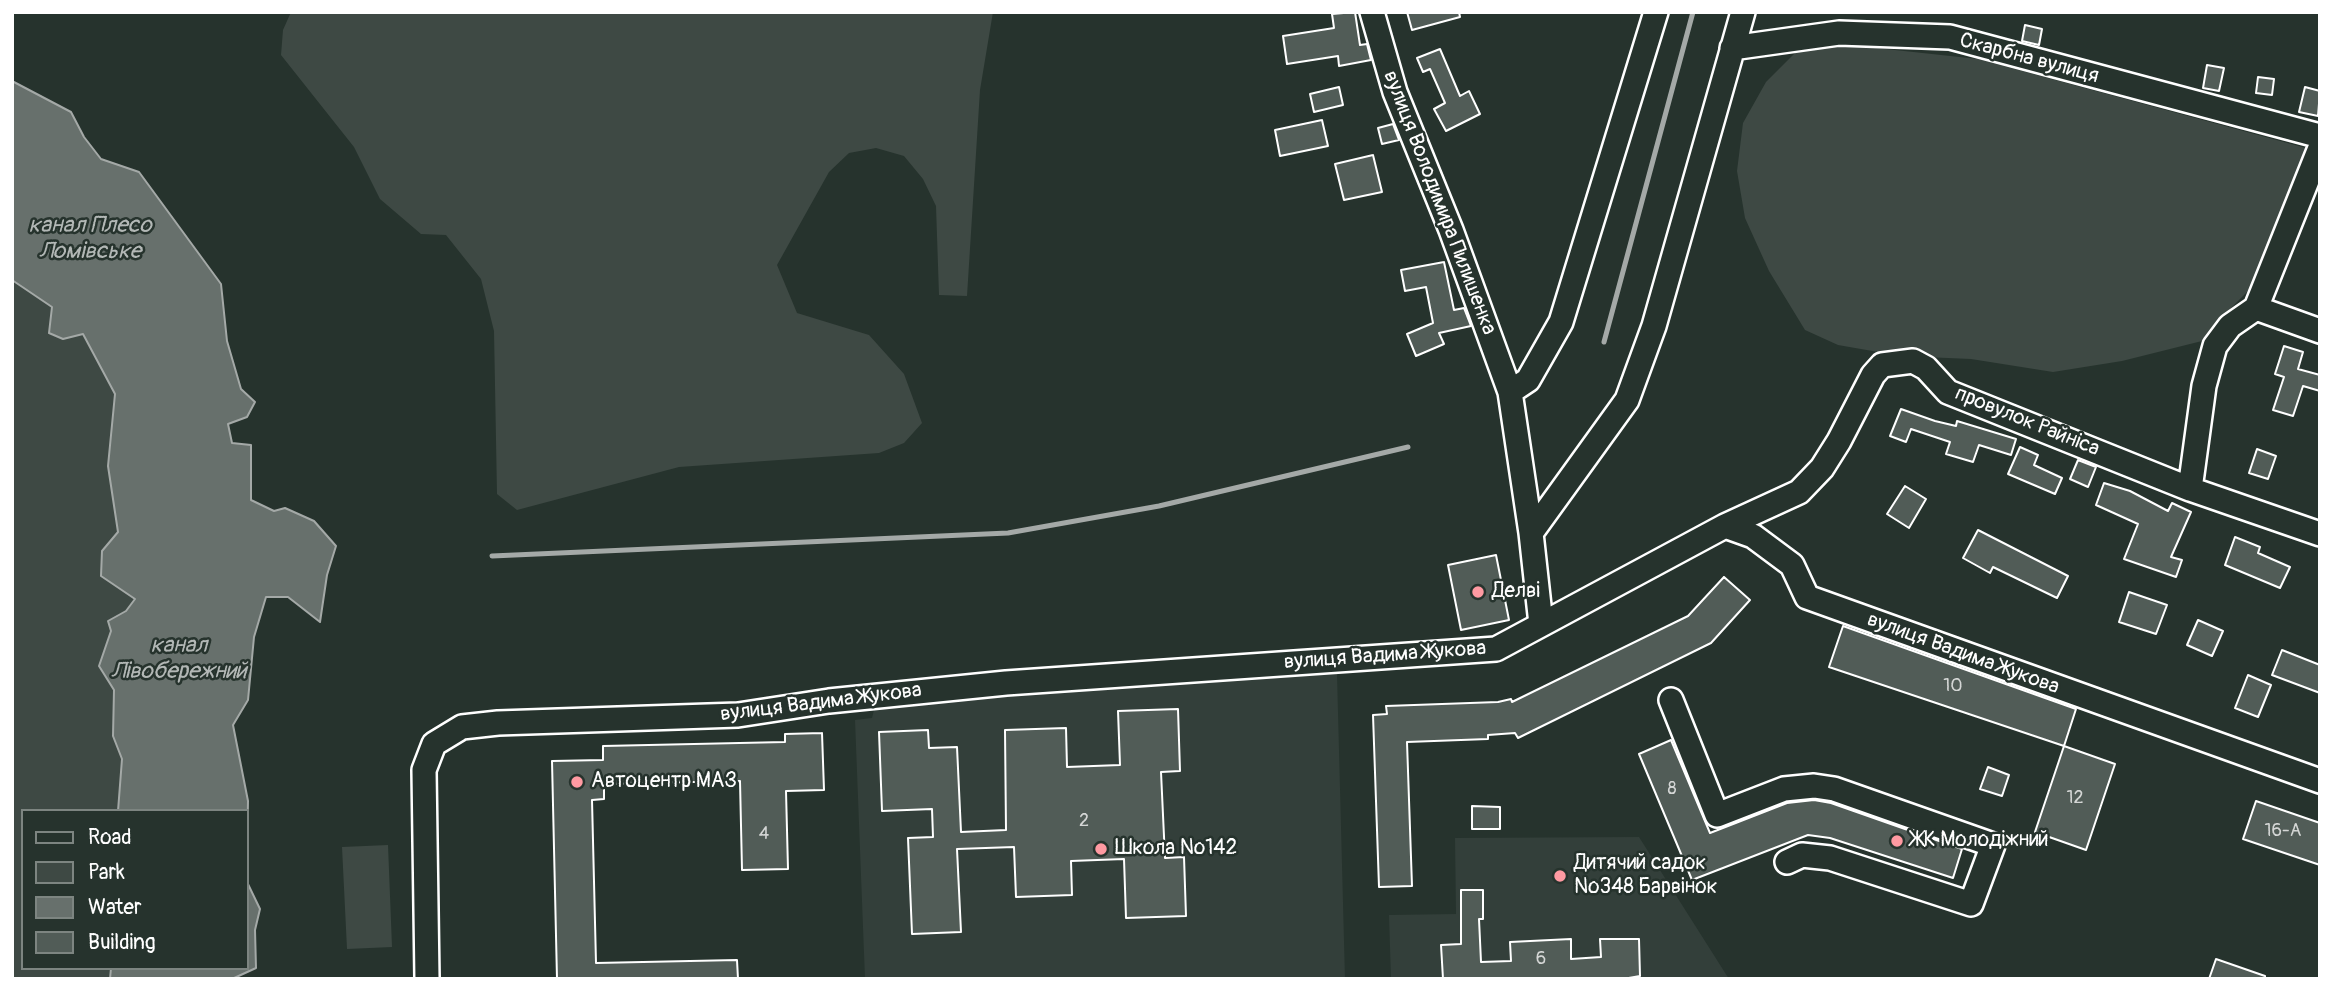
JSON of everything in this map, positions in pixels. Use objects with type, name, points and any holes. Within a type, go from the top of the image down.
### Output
[{"type":"street","name":"вулиця Володимира Пилишенка","points":[[1372,12],[1395,92],[1451,230],[1510,392],[1531,533],[1541,624]]},
{"type":"street","points":[[1510,392],[1528,380],[1561,323],[1656,12]]},
{"type":"street","points":[[1531,533],[1627,400],[1654,326],[1743,12]]},
{"type":"street","name":"Скарбна вулиця","points":[[1732,48],[1839,33],[1950,37],[2320,136]]},
{"type":"street","points":[[2190,489],[2204,386],[2215,346],[2230,326],[2256,308],[2320,148]]},
{"type":"street","points":[[2256,308],[2320,331]]},
{"type":"street","name":"провулок Райніса","points":[[1725,526],[1800,492],[1834,450],[1873,375],[1882,365],[1913,361],[1926,369],[1948,392],[2190,489],[2320,534]]},
{"type":"street","name":"вулиця Вадима Жукова","points":[[427,979],[424,770],[434,744],[463,727],[498,723],[738,715],[830,701],[1006,683],[1496,649],[1725,526],[1753,536],[1792,565],[1807,597],[2320,781]]},
{"type":"street","points":[[1671,701],[1717,815],[1784,789],[1814,786],[1834,789],[1993,845],[1971,904],[1830,858],[1802,855],[1787,862]]},
{"type":"shaded area","name":"Школа №142","points":[[1337,674],[1345,979],[865,979],[855,720],[872,718],[875,706],[1224,678]]},
{"type":"shaded area","name":"Дитячий садок №348 Барвінок","points":[[1639,837],[1729,979],[1391,979],[1389,915],[1456,914],[1455,838]]},
{"type":"green space","points":[[291,12],[993,12],[980,90],[967,296],[939,295],[936,206],[923,179],[904,156],[876,148],[849,153],[829,172],[777,265],[797,313],[869,335],[904,374],[922,423],[904,443],[879,453],[679,467],[517,510],[497,494],[494,331],[481,279],[446,235],[421,234],[380,199],[354,147],[281,55],[283,30]]},
{"type":"green space","points":[[1858,46],[1978,59],[2306,148],[2259,280],[2230,309],[2214,338],[2122,361],[2053,372],[1971,359],[1901,356],[1838,345],[1805,330],[1769,271],[1745,218],[1737,171],[1743,123],[1766,82],[1800,48]]},
{"type":"green space","points":[[12,280],[52,307],[63,339],[83,334],[115,394],[108,466],[118,532],[102,551],[135,599],[126,611],[108,621],[112,631],[99,666],[114,690],[113,736],[122,759],[118,809],[21,809],[21,970],[111,970],[110,979],[12,979]]},
{"type":"green space","points":[[388,845],[392,947],[347,949],[342,847]]},
{"type":"water","points":[[12,81],[71,112],[84,137],[101,159],[139,172],[221,284],[227,341],[241,389],[255,402],[247,417],[228,424],[232,443],[251,445],[251,500],[274,511],[285,508],[314,521],[336,546],[327,575],[320,622],[288,597],[266,597],[254,637],[248,700],[233,725],[248,809],[118,809],[122,759],[113,736],[114,690],[99,666],[111,631],[108,621],[126,611],[135,599],[101,576],[102,551],[118,532],[108,466],[115,394],[83,334],[63,339],[49,333],[52,307],[12,280]]},
{"type":"water","points":[[248,884],[260,909],[255,930],[256,968],[232,979],[110,979],[111,970],[248,970]]},
{"type":"building","points":[[1355,12],[1360,45],[1367,44],[1371,60],[1339,66],[1338,56],[1287,64],[1283,36],[1334,28],[1332,14]]},
{"type":"building","points":[[1407,12],[1459,12],[1460,17],[1412,30]]},
{"type":"building","points":[[2025,25],[2042,29],[2039,45],[2022,41]]},
{"type":"building","points":[[1440,49],[1460,96],[1469,91],[1480,114],[1446,131],[1434,109],[1445,103],[1430,69],[1423,72],[1417,58]]},
{"type":"building","points":[[2207,65],[2224,68],[2219,91],[2203,88]]},
{"type":"building","points":[[2258,77],[2274,79],[2272,95],[2256,93]]},
{"type":"building","points":[[1339,87],[1343,105],[1314,112],[1310,94]]},
{"type":"building","points":[[2305,87],[2320,91],[2318,116],[2299,112]]},
{"type":"building","points":[[1322,120],[1328,146],[1280,156],[1275,130]]},
{"type":"building","points":[[1393,124],[1399,140],[1382,144],[1378,128]]},
{"type":"building","points":[[1373,155],[1382,192],[1344,200],[1335,164]]},
{"type":"building","points":[[1444,262],[1454,310],[1464,308],[1471,326],[1439,333],[1444,344],[1416,356],[1407,334],[1433,323],[1426,287],[1405,291],[1401,270]]},
{"type":"building","points":[[2284,346],[2303,352],[2298,369],[2320,375],[2320,391],[2303,386],[2293,416],[2273,410],[2284,377],[2275,374]]},
{"type":"building","points":[[1901,409],[1935,421],[1956,426],[1957,421],[2016,439],[2011,455],[1979,445],[1973,462],[1946,454],[1950,442],[1911,429],[1906,442],[1890,436]]},
{"type":"building","points":[[2020,447],[2038,455],[2034,465],[2062,478],[2055,494],[2008,474]]},
{"type":"building","points":[[2257,449],[2276,456],[2268,479],[2249,473]]},
{"type":"building","points":[[2078,460],[2096,467],[2088,487],[2070,479]]},
{"type":"building","points":[[2104,483],[2130,491],[2168,511],[2172,503],[2191,512],[2171,557],[2182,560],[2176,577],[2124,559],[2138,524],[2096,505]]},
{"type":"building","points":[[1905,486],[1926,499],[1909,528],[1887,514]]},
{"type":"building","points":[[1978,530],[2068,576],[2057,598],[1993,567],[1990,573],[1963,558]]},
{"type":"building","points":[[2235,537],[2260,547],[2258,553],[2290,567],[2280,588],[2225,565]]},
{"type":"building","name":"Делві","points":[[1496,555],[1509,620],[1461,630],[1448,565]]},
{"type":"building","points":[[1724,577],[1750,600],[1711,643],[1518,738],[1515,733],[1488,735],[1488,739],[1407,742],[1412,886],[1379,887],[1373,715],[1387,714],[1386,706],[1498,702],[1511,699],[1512,702],[1688,616]]},
{"type":"building","points":[[2129,592],[2167,605],[2156,634],[2119,622]]},
{"type":"building","points":[[2198,620],[2223,631],[2212,656],[2187,645]]},
{"type":"building","points":[[1843,626],[2076,709],[2064,746],[1829,667]]},
{"type":"building","points":[[2282,650],[2320,665],[2320,693],[2272,675]]},
{"type":"building","points":[[2248,675],[2271,685],[2258,717],[2235,708]]},
{"type":"building","points":[[1178,709],[1180,771],[1161,772],[1165,858],[1184,857],[1186,916],[1126,918],[1124,859],[1071,861],[1072,895],[1016,897],[1014,847],[957,849],[961,932],[912,934],[908,838],[933,837],[932,809],[882,811],[879,732],[928,730],[929,748],[957,747],[961,832],[1006,830],[1005,730],[1066,728],[1067,767],[1120,765],[1118,711]]},
{"type":"building","points":[[822,733],[824,790],[786,791],[788,869],[742,870],[740,781],[604,784],[604,799],[592,800],[596,963],[737,960],[738,979],[557,979],[552,761],[603,760],[603,746],[785,742],[785,734]]},
{"type":"building","points":[[1671,740],[1710,833],[1787,803],[1814,800],[1831,803],[1962,849],[1953,878],[1830,838],[1808,835],[1692,880],[1639,754]]},
{"type":"building","points":[[2064,746],[2115,764],[2086,850],[2035,832]]},
{"type":"building","points":[[1988,767],[2009,775],[2002,796],[1980,789]]},
{"type":"building","points":[[2256,801],[2320,823],[2320,865],[2243,839]]},
{"type":"building","points":[[1472,806],[1500,807],[1500,829],[1472,829]]},
{"type":"building","points":[[1461,890],[1483,890],[1483,919],[1479,919],[1481,962],[1511,961],[1510,942],[1571,939],[1571,959],[1601,957],[1600,939],[1639,939],[1640,976],[1623,979],[1443,979],[1441,945],[1461,944]]},
{"type":"building","points":[[2216,959],[2265,976],[2265,979],[2209,979]]},
{"type":"waterway","points":[[1604,342],[1693,12]]},
{"type":"waterway","points":[[492,556],[1008,533],[1159,506],[1408,447]]},
{"type":"place","name":"Делві","points":[[1478,592]]},
{"type":"place","name":"Автоцентр МАЗ","points":[[577,782]]},
{"type":"place","name":"ЖК Молодіжний","points":[[1897,841]]},
{"type":"place","name":"Школа №142","points":[[1101,849]]},
{"type":"place","name":"Дитячий садок №348 Барвінок","points":[[1560,876]]},
{"type":"water label","name":"канал Плесо Ломівське","points":[[90,239]]},
{"type":"water label","name":"канал Лівобережний","points":[[179,659]]}]
